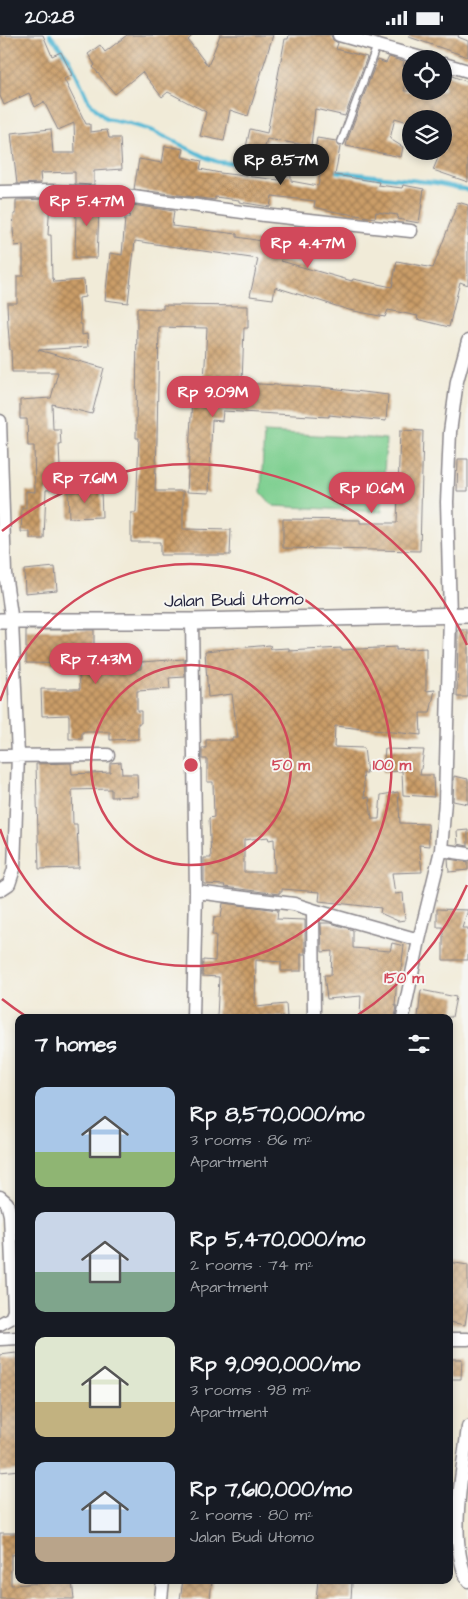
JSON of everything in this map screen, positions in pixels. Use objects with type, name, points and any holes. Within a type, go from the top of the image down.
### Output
[{"type":"street","points":[[339,35],[402,52]]},
{"type":"street","points":[[452,66],[468,71]]},
{"type":"street","points":[[0,192],[104,193],[264,215],[411,231]]},
{"type":"street","points":[[404,1014],[441,850],[445,801],[450,615],[447,503],[450,432],[458,381],[468,341]]},
{"type":"street","points":[[0,421],[6,621],[18,755],[14,869],[8,884],[0,891]]},
{"type":"street","name":"Jalan Budi Utomo","points":[[6,621],[192,621],[468,615]]},
{"type":"street","points":[[192,621],[196,892],[193,1014]]},
{"type":"street","points":[[0,756],[108,755]]},
{"type":"street","points":[[441,850],[468,854]]},
{"type":"street","points":[[196,892],[278,902],[419,940]]},
{"type":"street","points":[[313,910],[314,1014]]},
{"type":"street","points":[[0,1197],[7,1203],[10,1215],[14,1311],[10,1318],[0,1324]]},
{"type":"street","points":[[0,1339],[15,1339]]},
{"type":"street","points":[[453,1339],[468,1339]]},
{"type":"street","points":[[468,1427],[457,1531],[459,1552],[468,1581]]},
{"type":"street","points":[[161,1599],[163,1584]]},
{"type":"lane","points":[[341,142],[377,45]]},
{"type":"green space","points":[[264,432],[386,439],[382,512],[273,506],[261,492]]},
{"type":"building","points":[[0,35],[43,35],[52,56],[61,52],[72,75],[64,79],[86,124],[90,124],[90,132],[107,130],[109,138],[120,138],[122,169],[94,171],[94,185],[75,184],[75,172],[40,173],[41,183],[17,184],[11,133],[51,129],[53,153],[75,153],[74,123],[58,130],[44,102],[35,107],[29,93],[4,105],[0,96]]},
{"type":"building","points":[[127,35],[193,35],[188,40],[208,66],[220,35],[273,35],[248,116],[230,110],[224,141],[200,136],[206,112],[168,92],[162,97],[142,72],[115,94],[93,67],[95,65],[88,54],[100,45],[105,52]]},
{"type":"building","points":[[289,35],[331,35],[333,40],[338,43],[336,49],[367,57],[345,116],[315,109],[311,146],[267,139],[264,151],[246,147],[250,129],[267,133],[285,39],[288,39]]},
{"type":"building","points":[[409,35],[459,35],[458,37],[468,41],[468,57],[452,50],[409,37]]},
{"type":"building","points":[[389,57],[402,61],[402,100],[452,100],[452,76],[468,82],[468,182],[433,170],[437,160],[452,160],[452,110],[402,110],[402,120],[395,118],[390,139],[402,146],[401,157],[346,146],[377,60],[386,63]]},
{"type":"building","points":[[317,138],[336,141],[340,147],[335,175],[379,182],[378,185],[402,188],[403,185],[424,189],[419,223],[397,219],[398,215],[376,212],[375,218],[336,212],[314,207],[315,201],[272,196],[270,207],[239,202],[239,200],[215,197],[215,200],[134,189],[139,159],[162,163],[165,146],[184,149],[182,157],[202,161],[200,169],[279,180],[280,175],[291,176],[291,181],[318,186],[323,160],[314,158]]},
{"type":"building","points":[[50,199],[48,235],[51,235],[52,278],[54,282],[84,280],[85,297],[79,298],[80,324],[82,324],[82,335],[87,334],[88,347],[38,350],[104,368],[92,414],[52,404],[53,429],[60,429],[61,489],[46,490],[44,539],[30,539],[30,532],[21,532],[22,508],[26,508],[26,491],[35,492],[34,446],[28,446],[27,419],[20,419],[20,400],[51,398],[58,372],[12,372],[7,303],[17,303],[17,276],[23,276],[23,245],[15,246],[13,230],[16,200]]},
{"type":"building","points":[[72,200],[104,201],[105,210],[99,211],[97,258],[75,258],[76,213],[73,213]]},
{"type":"building","points":[[458,202],[468,205],[468,285],[460,282],[449,327],[417,319],[418,316],[388,310],[385,317],[349,310],[275,287],[273,299],[250,296],[258,259],[135,241],[128,303],[105,300],[110,253],[122,255],[125,218],[129,218],[132,205],[174,211],[172,226],[237,234],[237,237],[262,241],[263,237],[286,241],[281,261],[352,281],[353,279],[392,287],[397,261],[433,268]]},
{"type":"building","points":[[163,305],[248,306],[248,328],[244,328],[242,383],[330,388],[388,395],[386,421],[329,415],[329,417],[223,411],[222,421],[212,420],[209,493],[187,492],[192,398],[203,399],[207,328],[159,327],[155,491],[183,491],[183,529],[231,530],[230,555],[160,555],[160,542],[131,542],[131,513],[136,513],[139,438],[136,438],[137,308],[163,309]]},
{"type":"building","points":[[400,430],[423,431],[420,551],[283,548],[283,519],[360,520],[360,523],[397,523]]},
{"type":"building","points":[[458,459],[468,459],[468,491],[457,491]]},
{"type":"building","points":[[101,490],[102,517],[69,518],[68,492]]},
{"type":"building","points":[[55,567],[57,590],[25,593],[24,570]]},
{"type":"building","points":[[26,630],[94,630],[94,671],[141,669],[141,662],[184,659],[185,677],[169,678],[170,689],[137,691],[137,711],[141,711],[141,723],[138,723],[138,739],[110,740],[110,732],[82,732],[82,739],[69,739],[69,715],[42,716],[41,689],[80,689],[79,664],[26,663]]},
{"type":"building","points":[[458,630],[468,630],[468,697],[457,697]]},
{"type":"building","points":[[270,645],[271,649],[289,648],[289,651],[341,648],[341,650],[396,647],[396,650],[426,648],[426,691],[435,690],[430,713],[420,713],[421,735],[335,726],[334,747],[364,748],[367,773],[363,773],[365,798],[369,797],[372,819],[379,819],[381,795],[398,792],[400,823],[428,824],[429,846],[419,845],[422,872],[392,873],[395,894],[403,893],[405,920],[398,921],[380,913],[381,908],[319,901],[320,892],[282,889],[282,892],[279,892],[279,894],[224,887],[225,885],[204,884],[204,858],[211,858],[209,818],[214,817],[213,782],[207,782],[207,759],[202,759],[202,748],[206,748],[206,740],[232,740],[232,738],[238,738],[232,694],[208,697],[205,651]],"holes":[[[268,837],[269,840],[274,839],[275,872],[244,872],[244,840]]]},
{"type":"building","points":[[385,749],[424,750],[420,775],[433,775],[434,797],[403,795],[402,771],[383,772]]},
{"type":"building","points":[[121,762],[122,774],[137,774],[138,796],[111,797],[111,789],[72,790],[73,824],[77,824],[79,868],[39,869],[36,764],[71,763],[72,774],[110,772],[110,763]]},
{"type":"building","points":[[454,776],[468,779],[468,804],[453,801]]},
{"type":"building","points":[[468,830],[468,846],[458,844],[457,831]]},
{"type":"building","points":[[448,859],[468,862],[468,870],[449,872]]},
{"type":"building","points":[[223,903],[278,910],[277,919],[305,920],[305,954],[301,954],[301,971],[281,971],[281,962],[256,960],[256,1007],[286,1004],[287,1014],[217,1014],[219,977],[202,976],[203,960],[215,961],[216,935],[212,935],[214,917],[221,917]]},
{"type":"building","points":[[437,909],[468,910],[462,928],[468,928],[468,960],[443,960],[443,927],[437,927]]},
{"type":"building","points":[[321,923],[331,923],[353,930],[353,948],[390,951],[392,943],[404,946],[400,977],[397,976],[396,1014],[360,1014],[361,996],[327,999],[324,975],[331,975],[332,951],[322,952]]},
{"type":"building","points":[[421,990],[456,997],[453,1014],[418,1014]]},
{"type":"building","points":[[453,1263],[468,1265],[468,1306],[465,1325],[453,1323]]},
{"type":"building","points":[[15,1353],[15,1470],[0,1472],[0,1355]]},
{"type":"building","points":[[453,1359],[462,1359],[461,1379],[453,1379]]},
{"type":"building","points":[[0,1533],[15,1533],[15,1554],[11,1555],[11,1585],[72,1584],[74,1599],[0,1599]]},
{"type":"building","points":[[182,1584],[212,1584],[210,1599],[180,1599]]},
{"type":"building","points":[[318,1584],[352,1584],[351,1599],[316,1599]]},
{"type":"waterway","points":[[50,35],[70,60],[89,102],[106,119],[153,131],[218,162],[325,170]]},
{"type":"waterway","points":[[332,171],[436,183],[468,190]]}]
